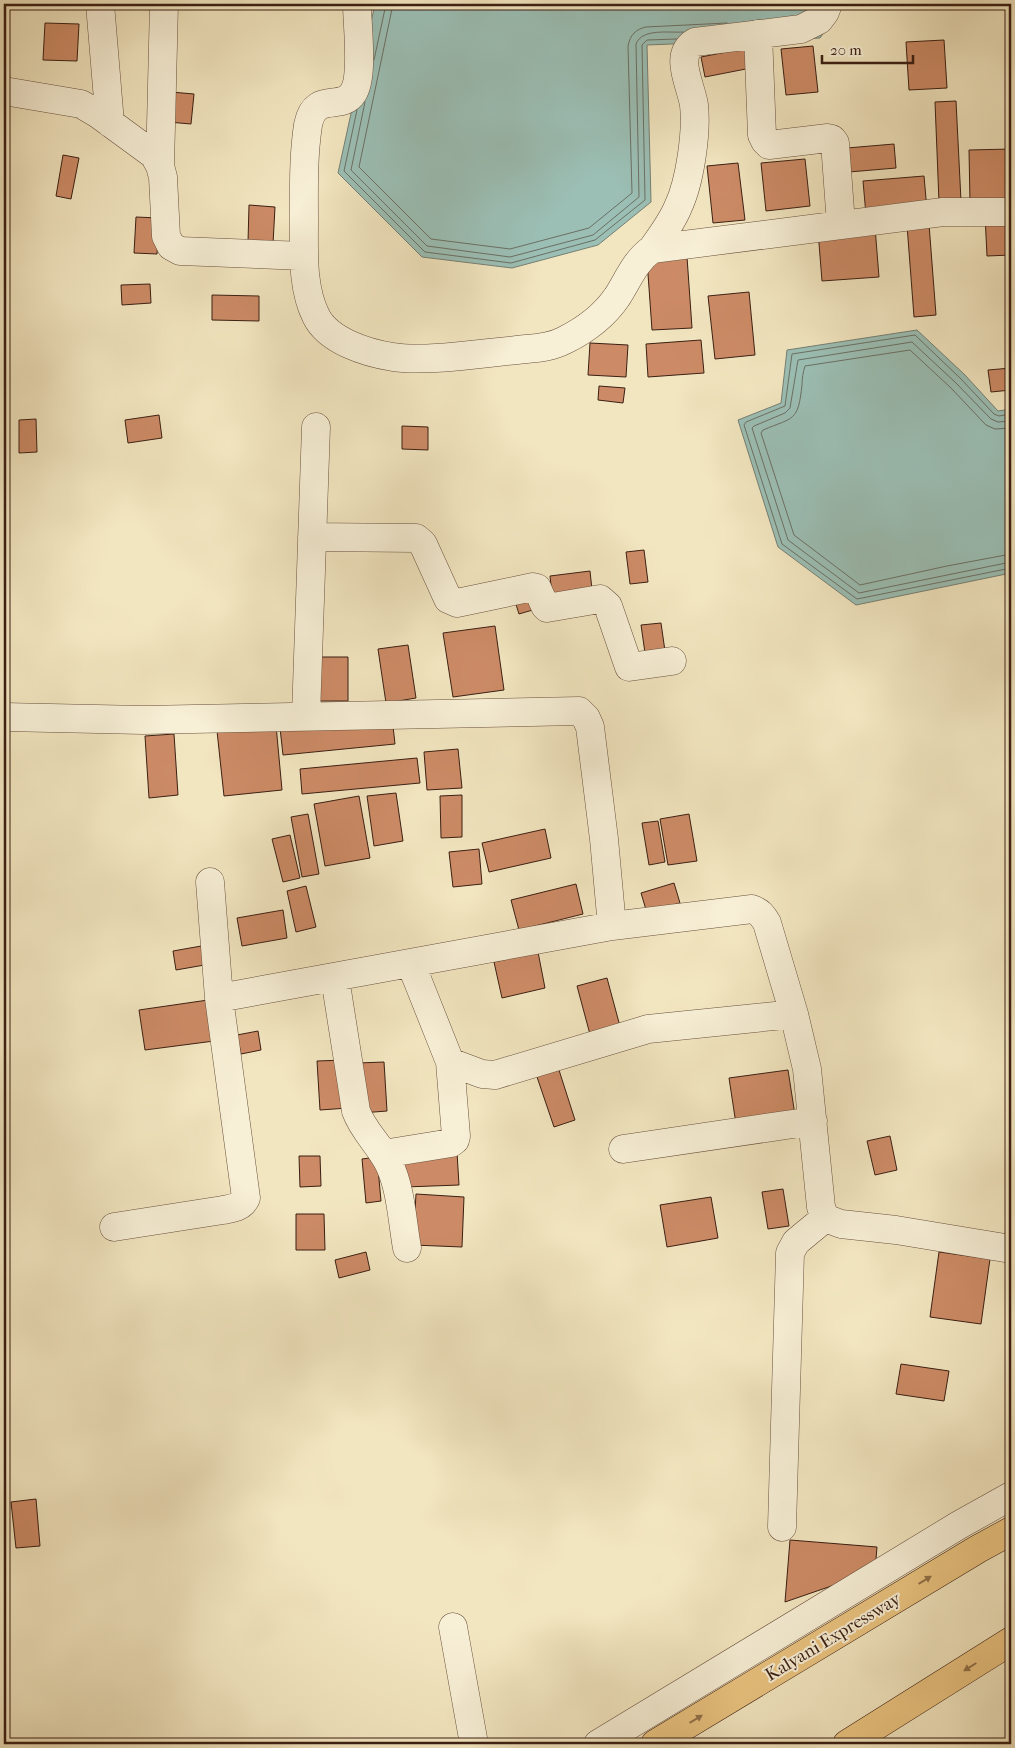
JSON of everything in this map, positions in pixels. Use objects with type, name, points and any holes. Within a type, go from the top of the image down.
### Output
[{"type":"highway","name":"Kalyani Expressway","points":[[655,1744],[978,1548],[1011,1531]]},
{"type":"highway","points":[[847,1744],[1011,1640]]},
{"type":"street","points":[[100,4],[110,123]]},
{"type":"street","points":[[160,166],[164,4]]},
{"type":"street","points":[[357,4],[359,64],[357,85],[351,96],[347,99],[318,106],[314,109],[309,122],[304,157],[304,256],[307,284],[316,317],[330,335],[355,347],[394,357],[453,357],[549,346],[564,340],[596,320],[606,311],[637,262],[652,249],[671,222],[679,206],[694,142],[694,106],[684,58],[685,53],[695,42],[801,29],[819,20],[828,4]]},
{"type":"street","points":[[758,34],[762,135],[769,145],[832,139],[835,143],[841,224]]},
{"type":"street","points":[[4,91],[81,104],[154,155],[163,176],[166,236],[171,246],[175,249],[180,251],[304,256]]},
{"type":"street","points":[[652,249],[943,212],[1011,212]]},
{"type":"street","points":[[306,715],[316,427]]},
{"type":"street","points":[[312,537],[416,538],[423,544],[448,600],[452,602],[457,603],[533,587],[538,588],[545,606],[548,608],[600,599],[608,606],[629,667],[672,661]]},
{"type":"street","points":[[4,717],[143,720],[574,710],[582,713],[590,727],[604,839],[612,926]]},
{"type":"street","points":[[114,1227],[223,1210],[244,1203],[246,1198],[219,998],[210,882]]},
{"type":"street","points":[[219,998],[612,926],[752,909],[758,911],[767,923],[794,1014],[807,1069],[821,1207],[825,1218],[841,1224],[896,1230],[1011,1249]]},
{"type":"street","points":[[383,1154],[451,1143],[455,1140],[456,1136],[450,1062],[411,964]]},
{"type":"street","points":[[335,978],[356,1111],[362,1125],[388,1162],[396,1181],[407,1248]]},
{"type":"street","points":[[450,1062],[482,1074],[495,1075],[648,1029],[794,1014]]},
{"type":"street","points":[[623,1149],[813,1121]]},
{"type":"street","points":[[782,1527],[790,1253],[796,1242],[825,1218]]},
{"type":"street","points":[[598,1744],[959,1525],[1011,1496]]},
{"type":"street","points":[[453,1628],[474,1744]]},
{"type":"water","points":[[375,4],[844,4],[820,38],[647,45],[651,202],[598,245],[512,268],[422,257],[338,173]]},
{"type":"water","points":[[917,330],[965,375],[998,411],[1011,409],[1011,573],[856,605],[778,547],[738,420],[781,403],[787,350]]},
{"type":"building","points":[[4,4],[7,4],[6,32],[4,32]]},
{"type":"building","points":[[45,23],[79,24],[77,61],[43,60]]},
{"type":"building","points":[[944,40],[947,88],[909,90],[906,42]]},
{"type":"building","points":[[813,46],[818,92],[786,95],[781,49]]},
{"type":"building","points":[[752,47],[756,67],[705,77],[701,57]]},
{"type":"building","points":[[171,92],[194,94],[191,124],[168,122]]},
{"type":"building","points":[[956,101],[961,201],[939,202],[935,102]]},
{"type":"building","points":[[894,144],[896,168],[849,172],[847,148]]},
{"type":"building","points":[[4,146],[8,146],[9,170],[4,170]]},
{"type":"building","points":[[1011,149],[1011,202],[970,203],[969,150]]},
{"type":"building","points":[[63,155],[79,158],[71,199],[56,196]]},
{"type":"building","points":[[805,159],[810,206],[766,211],[761,163]]},
{"type":"building","points":[[738,163],[745,220],[713,223],[707,166]]},
{"type":"building","points":[[924,176],[927,210],[866,215],[863,181]]},
{"type":"building","points":[[249,205],[275,207],[273,244],[248,242]]},
{"type":"building","points":[[1011,214],[1011,255],[987,256],[985,215]]},
{"type":"building","points":[[136,217],[159,218],[157,254],[134,253]]},
{"type":"building","points":[[929,224],[936,315],[914,317],[907,225]]},
{"type":"building","points":[[875,227],[879,277],[822,281],[818,231]]},
{"type":"building","points":[[687,257],[692,328],[652,330],[647,260]]},
{"type":"building","points":[[150,284],[151,303],[122,305],[121,285]]},
{"type":"building","points":[[749,292],[755,355],[715,359],[708,296]]},
{"type":"building","points":[[212,295],[259,296],[259,321],[212,320]]},
{"type":"building","points":[[701,340],[704,373],[648,377],[646,344]]},
{"type":"building","points":[[590,343],[628,345],[626,377],[588,375]]},
{"type":"building","points":[[1011,368],[1011,390],[991,392],[988,370]]},
{"type":"building","points":[[599,386],[625,388],[623,403],[598,400]]},
{"type":"building","points":[[159,415],[162,438],[128,443],[125,420]]},
{"type":"building","points":[[36,419],[37,452],[19,453],[19,420]]},
{"type":"building","points":[[402,426],[428,427],[428,450],[402,449]]},
{"type":"building","points":[[644,550],[648,582],[630,584],[626,552]]},
{"type":"building","points":[[590,571],[593,599],[553,604],[550,576]]},
{"type":"building","points":[[538,591],[543,607],[519,614],[514,598]]},
{"type":"building","points":[[661,623],[666,658],[646,660],[641,625]]},
{"type":"building","points":[[495,626],[504,690],[453,697],[443,633]]},
{"type":"building","points":[[408,645],[416,698],[386,703],[378,649]]},
{"type":"building","points":[[318,657],[348,657],[348,701],[317,701]]},
{"type":"building","points":[[392,717],[395,744],[283,755],[280,728]]},
{"type":"building","points":[[276,725],[282,790],[224,796],[217,731]]},
{"type":"building","points":[[174,734],[178,795],[149,798],[145,736]]},
{"type":"building","points":[[458,749],[462,788],[427,790],[424,752]]},
{"type":"building","points":[[417,758],[420,783],[302,794],[300,769]]},
{"type":"building","points":[[396,793],[403,841],[374,846],[367,796]]},
{"type":"building","points":[[462,795],[462,837],[441,838],[440,796]]},
{"type":"building","points":[[359,796],[370,858],[325,866],[314,804]]},
{"type":"building","points":[[308,814],[319,874],[302,877],[291,817]]},
{"type":"building","points":[[689,814],[697,861],[668,865],[660,819]]},
{"type":"building","points":[[658,821],[665,862],[649,865],[642,823]]},
{"type":"building","points":[[545,829],[551,858],[489,872],[482,843]]},
{"type":"building","points":[[290,835],[300,878],[283,882],[272,839]]},
{"type":"building","points":[[479,849],[482,884],[453,887],[449,852]]},
{"type":"building","points":[[674,883],[680,903],[647,913],[641,893]]},
{"type":"building","points":[[576,884],[583,914],[519,930],[511,900]]},
{"type":"building","points":[[306,886],[316,927],[296,932],[287,891]]},
{"type":"building","points":[[283,910],[287,938],[242,946],[237,918]]},
{"type":"building","points":[[207,945],[210,964],[176,970],[173,951]]},
{"type":"building","points":[[538,952],[545,988],[502,998],[494,962]]},
{"type":"building","points":[[607,978],[621,1030],[591,1038],[577,986]]},
{"type":"building","points":[[208,1000],[214,1041],[145,1050],[139,1010]]},
{"type":"building","points":[[258,1031],[261,1050],[241,1054],[237,1035]]},
{"type":"building","points":[[345,1060],[348,1108],[320,1110],[317,1061]]},
{"type":"building","points":[[384,1062],[387,1111],[361,1113],[358,1063]]},
{"type":"building","points":[[558,1067],[575,1120],[554,1127],[536,1074]]},
{"type":"building","points":[[788,1070],[795,1115],[736,1124],[729,1078]]},
{"type":"building","points":[[890,1136],[897,1170],[875,1175],[867,1141]]},
{"type":"building","points":[[457,1152],[459,1185],[405,1187],[404,1154]]},
{"type":"building","points":[[299,1156],[320,1156],[321,1186],[300,1187]]},
{"type":"building","points":[[377,1157],[381,1201],[366,1203],[362,1159]]},
{"type":"building","points":[[783,1189],[789,1226],[768,1229],[762,1192]]},
{"type":"building","points":[[416,1194],[464,1197],[462,1247],[413,1245]]},
{"type":"building","points":[[711,1197],[718,1238],[667,1247],[660,1205]]},
{"type":"building","points":[[296,1214],[324,1214],[325,1250],[296,1250]]},
{"type":"building","points":[[366,1252],[370,1270],[339,1278],[335,1260]]},
{"type":"building","points":[[939,1252],[990,1259],[981,1324],[930,1317]]},
{"type":"building","points":[[901,1364],[949,1371],[944,1401],[896,1394]]},
{"type":"building","points":[[36,1499],[40,1546],[16,1548],[11,1502]]},
{"type":"building","points":[[790,1540],[877,1547],[875,1571],[785,1602]]}]
